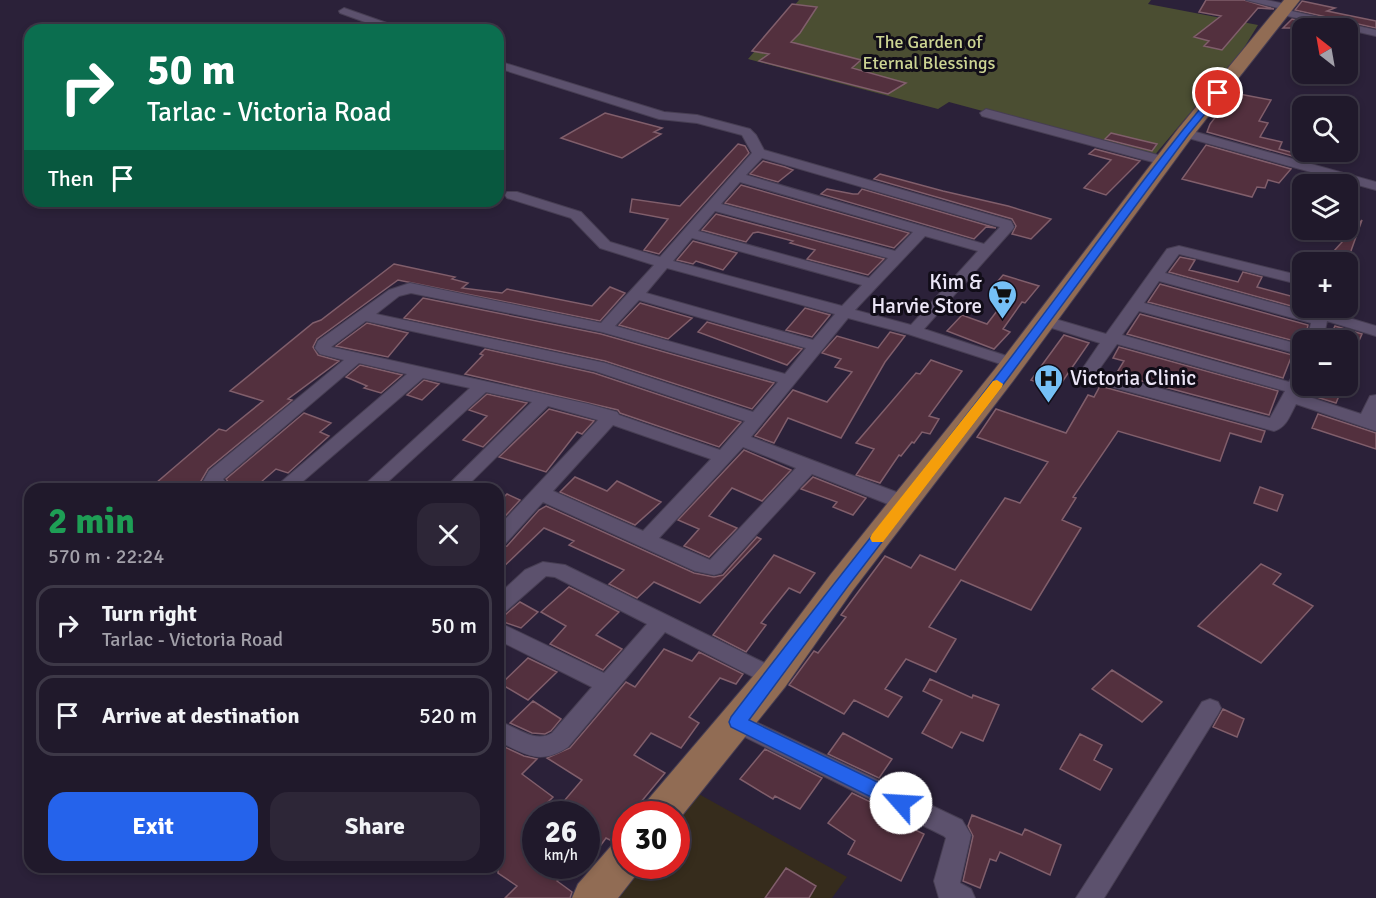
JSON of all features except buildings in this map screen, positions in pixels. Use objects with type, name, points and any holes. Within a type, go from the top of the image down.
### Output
[{"type":"main road","points":[[671,801],[773,677],[842,582],[1013,363],[1185,133],[1287,6]]},
{"type":"main road","points":[[593,898],[612,875]]},
{"type":"street","points":[[1251,0],[1287,6],[1376,33]]},
{"type":"street","points":[[344,11],[380,24]]},
{"type":"street","points":[[504,66],[663,116],[697,119],[746,132],[750,135],[759,153],[1006,224],[1007,227],[914,331]]},
{"type":"street","points":[[986,113],[1164,161]]},
{"type":"street","points":[[1185,133],[1376,186]]},
{"type":"street","points":[[605,328],[637,295],[759,153]]},
{"type":"street","points":[[737,177],[986,249]]},
{"type":"street","points":[[512,195],[576,215],[605,245],[613,249],[914,331],[1013,363]]},
{"type":"street","points":[[711,207],[896,256]]},
{"type":"street","points":[[646,540],[740,439],[844,313],[922,231]]},
{"type":"street","points":[[689,233],[871,283]]},
{"type":"street","points":[[1292,278],[1179,250],[1168,255],[1091,368],[1100,378],[1263,424],[1274,425],[1280,419],[1292,395]]},
{"type":"street","points":[[1155,275],[1292,307]]},
{"type":"street","points":[[723,457],[611,416],[326,351],[322,348],[324,344],[394,293],[410,288],[605,328],[789,380]]},
{"type":"street","points":[[637,295],[816,346]]},
{"type":"street","points":[[1136,305],[1292,347]]},
{"type":"street","points":[[365,316],[599,367],[756,419]]},
{"type":"street","points":[[1048,316],[1114,337],[1292,386]]},
{"type":"street","points":[[1334,318],[1376,331]]},
{"type":"street","points":[[213,483],[216,475],[357,357]]},
{"type":"street","points":[[289,483],[419,372]]},
{"type":"street","points":[[376,483],[482,386]]},
{"type":"street","points":[[1314,396],[1372,424],[1376,400]]},
{"type":"street","points":[[459,483],[544,400]]},
{"type":"street","points":[[504,533],[611,416]]},
{"type":"street","points":[[740,439],[905,503]]},
{"type":"street","points":[[541,493],[702,566],[714,568],[809,465]]},
{"type":"street","points":[[504,601],[532,574],[543,569],[558,570],[773,677]]},
{"type":"street","points":[[504,733],[533,747],[548,748],[560,740],[662,621]]},
{"type":"street","points":[[504,633],[606,684]]},
{"type":"street","points":[[1089,898],[1210,708]]},
{"type":"street","points":[[737,722],[953,828],[958,835],[947,881],[948,890],[962,898]]},
{"type":"shaded area","points":[[697,793],[847,877],[832,898],[612,898],[627,879],[690,879],[690,802]]},
{"type":"green space","name":"The Garden of Eternal Blessings","points":[[799,0],[1151,0],[1148,4],[1258,25],[1242,51],[1153,157],[949,102],[938,109],[748,59]]},
{"type":"slow traffic","points":[[877,538],[997,384]]},
{"type":"place","name":"Kim & Harvie Store","points":[[1003,320]]},
{"type":"place","name":"Victoria Clinic","points":[[1049,404]]},
{"type":"route","points":[[901,803],[737,722],[842,582],[1004,375],[1185,133],[1218,93]]}]
